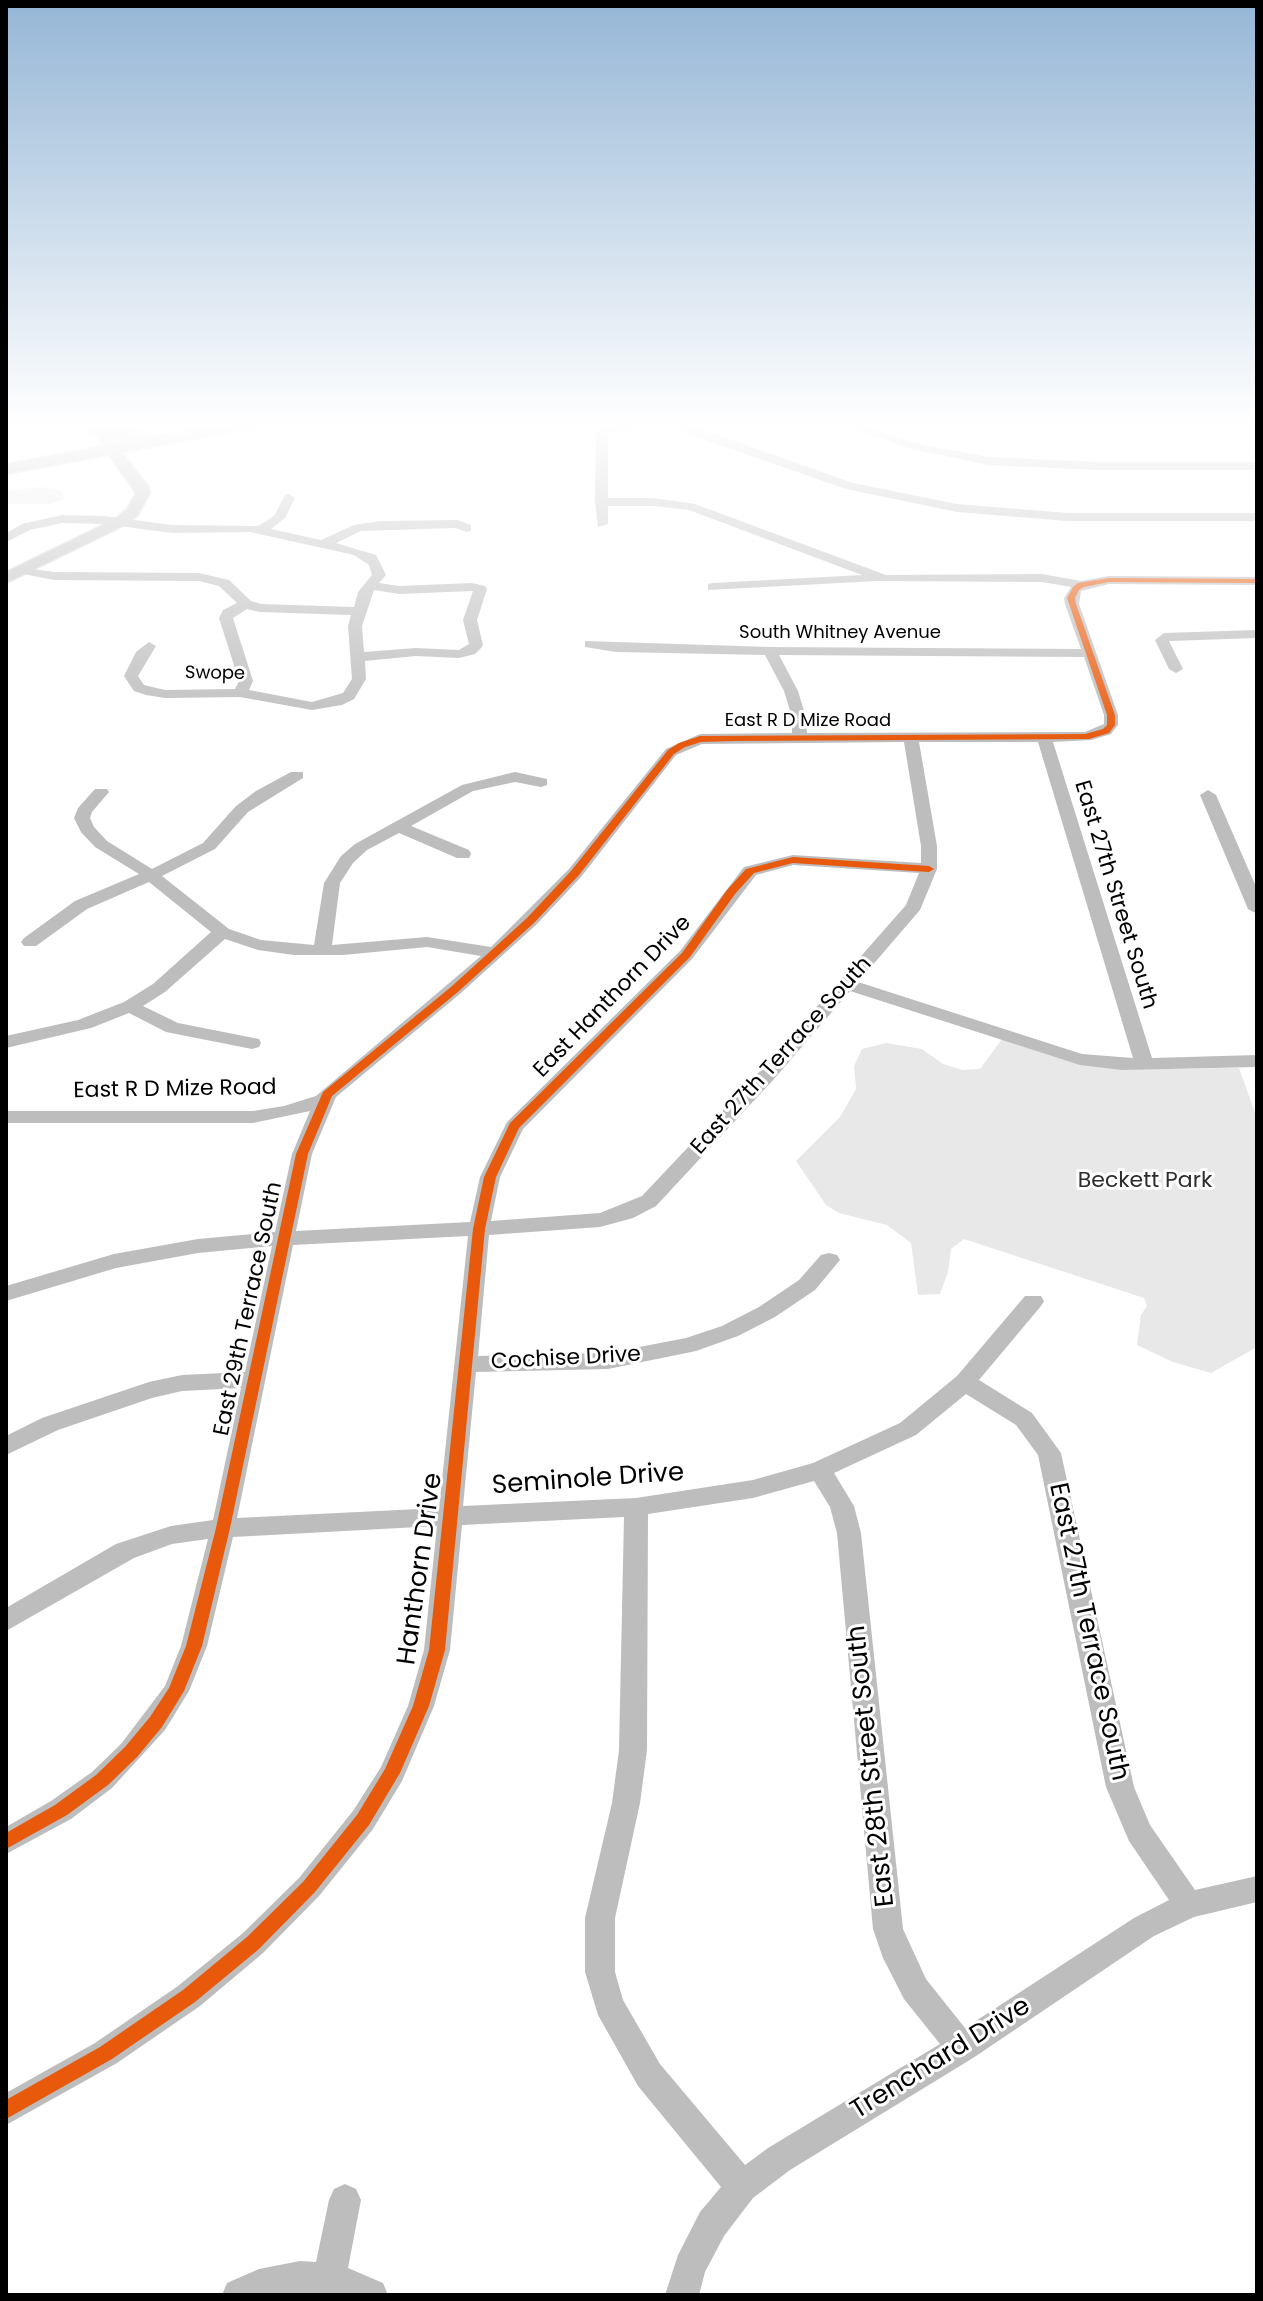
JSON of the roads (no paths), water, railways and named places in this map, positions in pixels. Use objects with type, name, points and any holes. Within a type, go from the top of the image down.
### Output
[{"type":"main road","points":[[6,578],[107,528]]},
{"type":"street","points":[[247,528],[371,558],[379,575],[365,592],[359,611],[354,638],[356,657],[470,651],[476,645],[470,620],[480,589],[399,590],[372,586]]},
{"type":"street","points":[[321,545],[357,528]]},
{"type":"street","points":[[748,528],[884,579]]},
{"type":"street","points":[[27,568],[48,576],[208,578],[234,589],[246,604]]},
{"type":"street","points":[[713,587],[884,579],[1042,578],[1081,585],[1109,580],[1257,581]]},
{"type":"street","name":"East R D Mize Road","points":[[6,1117],[253,1117],[286,1112],[324,1100],[497,953],[575,873],[671,752],[700,739],[1045,739],[1086,737],[1106,731],[1111,725],[1111,715],[1071,598],[1081,585]]},
{"type":"street","points":[[240,693],[246,681],[226,618],[228,613],[246,604],[272,609],[359,611]]},
{"type":"street","points":[[1176,669],[1162,640],[1169,635],[1257,634]]},
{"type":"street","name":"South Whitney Avenue","points":[[590,644],[616,648],[770,651],[1089,653]]},
{"type":"street","name":"Swope","points":[[149,646],[131,676],[139,688],[165,694],[240,693],[312,706],[337,702],[356,688],[359,679],[356,657]]},
{"type":"street","points":[[770,651],[791,691],[799,717],[800,738]]},
{"type":"street","name":"East 27th Terrace South","points":[[6,1294],[114,1261],[198,1246],[600,1220],[626,1213],[649,1201],[914,906],[929,869],[929,846],[911,739]]},
{"type":"street","name":"East 27th Street South","points":[[1045,739],[1144,1063]]},
{"type":"street","points":[[30,942],[81,905],[182,862],[209,846],[242,809],[297,775]]},
{"type":"street","points":[[322,951],[332,883],[347,860],[361,847],[454,795],[487,781],[515,777],[541,782]]},
{"type":"street","points":[[101,792],[83,815],[87,829],[101,844],[150,874],[223,933],[258,945],[322,951],[427,942],[497,953]]},
{"type":"street","points":[[1208,795],[1257,909]]},
{"type":"street","points":[[397,826],[463,854]]},
{"type":"street","name":"East Hanthorn Drive","points":[[479,1229],[490,1177],[514,1126],[686,955],[750,871],[793,860],[929,869]]},
{"type":"street","points":[[6,1042],[84,1024],[130,1006],[159,988],[209,941],[223,933]]},
{"type":"street","points":[[846,984],[1080,1059],[1144,1063],[1257,1061]]},
{"type":"street","points":[[130,1006],[173,1028],[252,1043]]},
{"type":"street","name":"East 29th Terrace South","points":[[6,1842],[61,1810],[102,1780],[156,1722],[176,1691],[194,1646],[223,1528],[302,1154],[324,1100]]},
{"type":"street","name":"Hanthorn Drive","points":[[6,2110],[106,2053],[189,1996],[253,1943],[309,1887],[363,1820],[392,1773],[421,1706],[437,1650],[479,1229]]},
{"type":"street","name":"Cochise Drive","points":[[467,1364],[608,1361],[688,1345],[730,1331],[767,1312],[807,1285],[829,1260]]},
{"type":"street","name":"Seminole Drive","points":[[6,1621],[125,1551],[171,1535],[223,1528],[636,1507],[753,1489],[820,1470],[908,1429],[965,1382],[1033,1301]]},
{"type":"street","points":[[6,1446],[50,1424],[149,1390],[182,1383],[256,1379]]},
{"type":"street","name":"East 27th Terrace South","points":[[965,1382],[1024,1419],[1049,1453],[1120,1787],[1139,1832],[1189,1905]]},
{"type":"street","name":"East 28th Street South","points":[[820,1470],[842,1506],[849,1533],[888,1929],[898,1958],[915,1989],[962,2048]]},
{"type":"street","points":[[636,1507],[633,1750],[626,1803],[600,1918],[600,1972],[609,2005],[649,2075],[742,2187]]},
{"type":"street","name":"Trenchard Drive","points":[[682,2295],[690,2267],[712,2224],[742,2187],[779,2159],[962,2048],[1144,1927],[1189,1905],[1257,1889]]},
{"type":"street","points":[[329,2279],[345,2200]]},
{"type":"street","points":[[239,2295],[259,2286],[300,2278],[329,2279],[358,2287],[371,2295]]},
{"type":"park label","name":"Beckett Park","points":[[1145,1181]]}]
